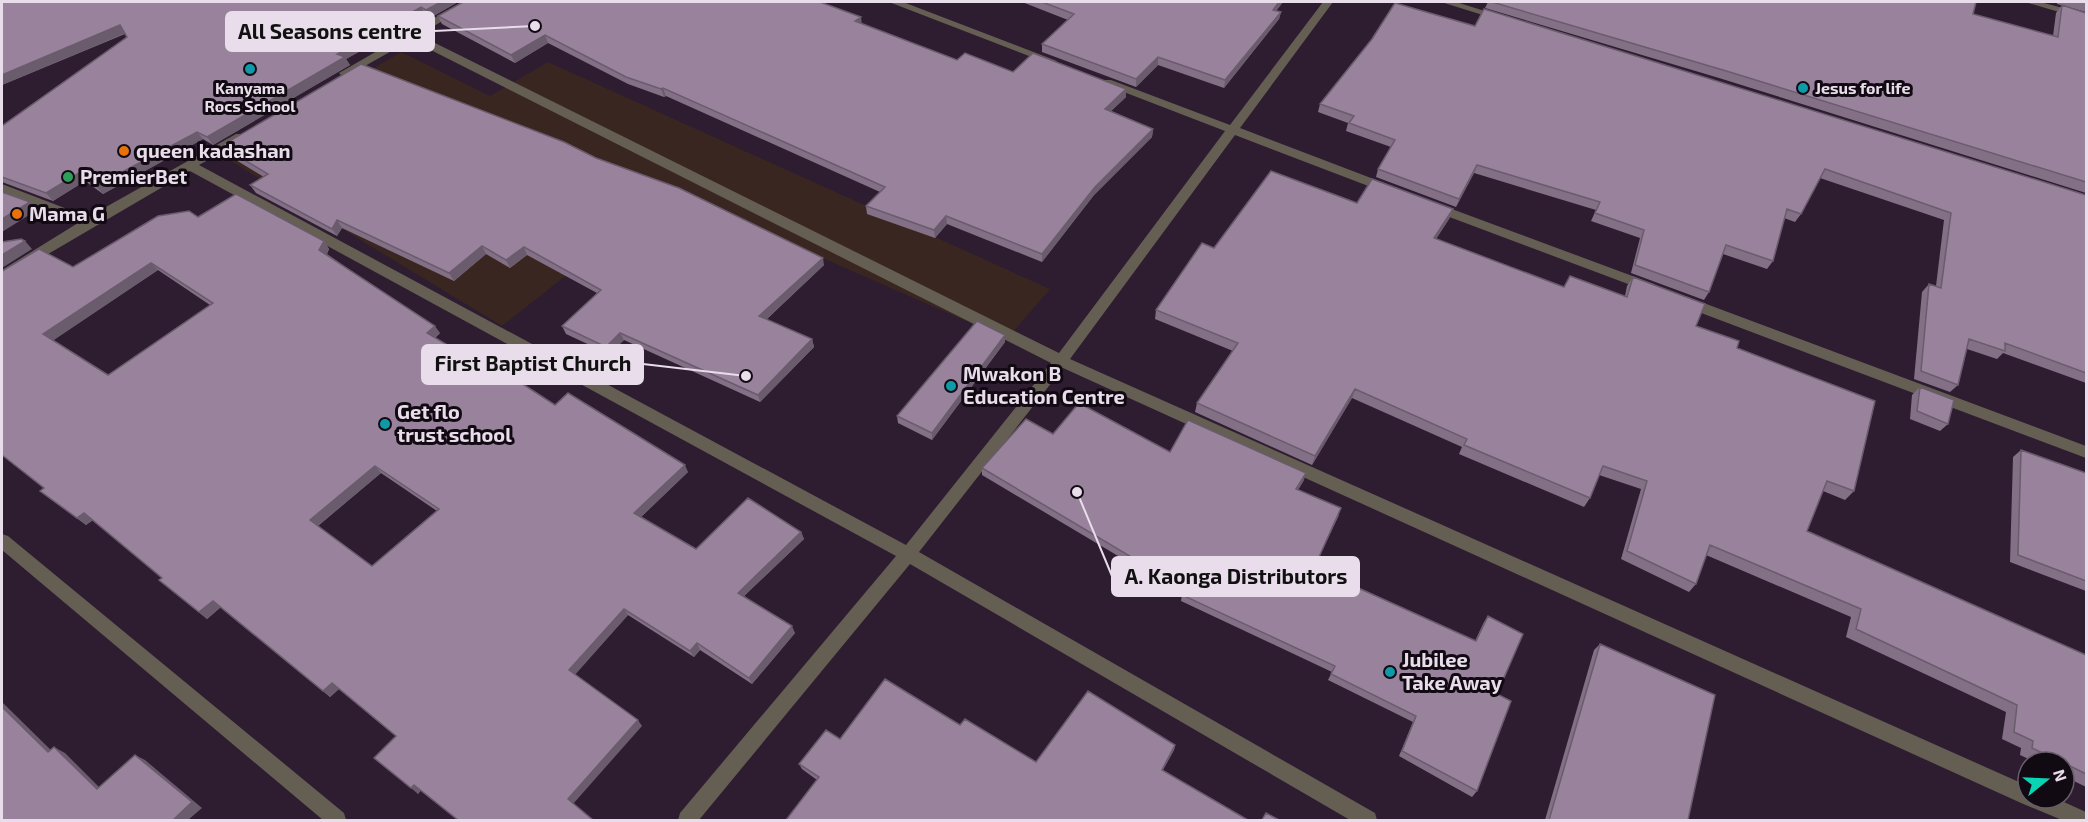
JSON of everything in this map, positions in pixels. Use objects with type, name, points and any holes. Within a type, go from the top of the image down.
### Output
[{"type":"street","points":[[329,83],[408,35],[469,2]]},
{"type":"street","points":[[894,2],[1069,68]]},
{"type":"street","points":[[687,820],[908,554],[1061,361],[1328,2]]},
{"type":"street","points":[[1446,2],[1513,21]]},
{"type":"street","points":[[2030,2],[2086,17]]},
{"type":"street","points":[[408,35],[1061,361],[2016,791]]},
{"type":"street","points":[[1090,76],[1399,193]]},
{"type":"street","points":[[2,276],[89,222],[191,166],[250,130]]},
{"type":"street","points":[[191,166],[908,554],[1368,820]]},
{"type":"street","points":[[2,188],[89,222]]},
{"type":"street","points":[[1421,201],[2086,452]]},
{"type":"street","points":[[2,541],[336,820]]},
{"type":"street","points":[[2060,810],[2083,820]]},
{"type":"shaded area","points":[[401,52],[490,96],[548,62],[1050,289],[1007,339],[672,192],[502,326],[224,157]]},
{"type":"building","points":[[2,2],[441,2],[426,10],[421,7],[337,54],[345,57],[207,137],[197,132],[96,186],[79,173],[46,193],[2,177],[2,126],[127,37],[120,25],[2,75]]},
{"type":"building","points":[[463,2],[820,2],[861,17],[855,21],[957,60],[965,53],[1013,72],[1033,53],[1126,89],[1105,109],[1153,129],[1095,187],[1042,254],[946,216],[934,230],[866,206],[885,187],[663,88],[626,77],[545,35],[511,55],[438,16]]},
{"type":"building","points":[[1042,2],[1279,2],[1273,10],[1281,12],[1225,80],[1158,57],[1136,79],[1042,44],[1074,14]]},
{"type":"building","points":[[1492,2],[1976,2],[1973,14],[2058,37],[2062,5],[2086,13],[2086,182],[1723,70]]},
{"type":"building","points":[[1395,3],[1475,26],[1484,9],[2086,195],[2086,373],[2005,343],[2005,351],[1969,339],[1958,385],[1921,371],[1929,284],[1941,288],[1951,213],[1825,169],[1801,214],[1787,209],[1773,261],[1726,245],[1709,292],[1635,265],[1644,230],[1595,213],[1600,202],[1477,165],[1459,199],[1378,169],[1395,140],[1349,123],[1354,116],[1320,104],[1372,39]]},
{"type":"building","points":[[361,64],[564,142],[596,158],[679,188],[823,258],[759,316],[812,339],[758,395],[620,333],[606,347],[562,326],[601,290],[524,247],[506,260],[482,246],[449,273],[337,220],[332,229],[250,185],[268,174],[221,146]]},
{"type":"building","points":[[1271,171],[1357,203],[1372,179],[1453,209],[1434,238],[1564,287],[1570,276],[1627,297],[1633,277],[1705,304],[1696,326],[1739,341],[1737,348],[1875,401],[1854,491],[1827,481],[1807,531],[2086,655],[2086,774],[2076,769],[2076,750],[2036,750],[2032,748],[2033,741],[2014,732],[2017,705],[1856,629],[1861,609],[1710,545],[1696,584],[1627,551],[1647,481],[1603,466],[1590,498],[1464,445],[1467,439],[1355,389],[1315,456],[1197,403],[1238,343],[1156,310],[1202,243],[1214,248]]},
{"type":"building","points":[[2,192],[30,202],[2,219]]},
{"type":"building","points":[[236,194],[324,241],[319,250],[435,326],[427,333],[493,372],[498,368],[555,405],[568,393],[685,465],[634,513],[696,549],[748,498],[801,532],[738,593],[792,626],[749,678],[697,643],[690,651],[624,609],[569,670],[638,720],[568,799],[593,820],[458,820],[414,785],[411,788],[374,758],[396,736],[332,683],[323,691],[213,601],[199,612],[159,580],[162,578],[84,513],[77,518],[40,491],[44,488],[2,455],[2,271],[39,249],[73,267],[158,216],[189,211],[198,217]],"holes":[[[151,263],[213,303],[108,375],[43,334]],[[375,466],[439,509],[372,566],[310,520]]]},
{"type":"building","points":[[21,239],[25,241],[2,255],[2,242]]},
{"type":"building","name":"Mwakon B Education Centre","points":[[977,321],[1005,335],[932,433],[897,416]]},
{"type":"building","points":[[1920,387],[1954,400],[1948,424],[1917,411]]},
{"type":"building","points":[[1079,403],[1170,452],[1188,420],[1306,473],[1296,489],[1341,508],[1314,568],[1476,641],[1488,616],[1523,634],[1497,694],[1511,701],[1477,791],[1402,751],[1416,716],[1331,674],[1335,666],[1182,595],[1185,589],[982,468],[1026,419],[1053,434]]},
{"type":"building","points":[[2021,450],[2086,473],[2086,581],[2018,555]]},
{"type":"building","points":[[1600,644],[1715,695],[1688,820],[1549,820]]},
{"type":"building","points":[[885,679],[960,725],[965,719],[1036,762],[1088,691],[1175,745],[1162,770],[1248,820],[786,820],[819,777],[799,764],[826,730],[840,739]]},
{"type":"building","points":[[2,707],[48,752],[54,747],[97,789],[135,755],[192,802],[173,820],[2,820]]},
{"type":"building","points":[[1266,813],[1279,820],[1262,820]]},
{"type":"place","name":"All Seasons centre","points":[[535,26]]},
{"type":"place","name":"Kanyama Rocs School","points":[[250,69]]},
{"type":"place","name":"Jesus for life","points":[[1803,88]]},
{"type":"place","name":"queen kadashan","points":[[124,151]]},
{"type":"place","name":"PremierBet","points":[[68,177]]},
{"type":"place","name":"Mama G","points":[[17,214]]},
{"type":"place","name":"First Baptist Church","points":[[746,376]]},
{"type":"place","name":"Mwakon B Education Centre","points":[[951,386]]},
{"type":"place","name":"Get flo trust school","points":[[385,424]]},
{"type":"place","name":"A. Kaonga Distributors","points":[[1077,492]]},
{"type":"place","name":"Jubilee Take Away","points":[[1390,672]]}]
